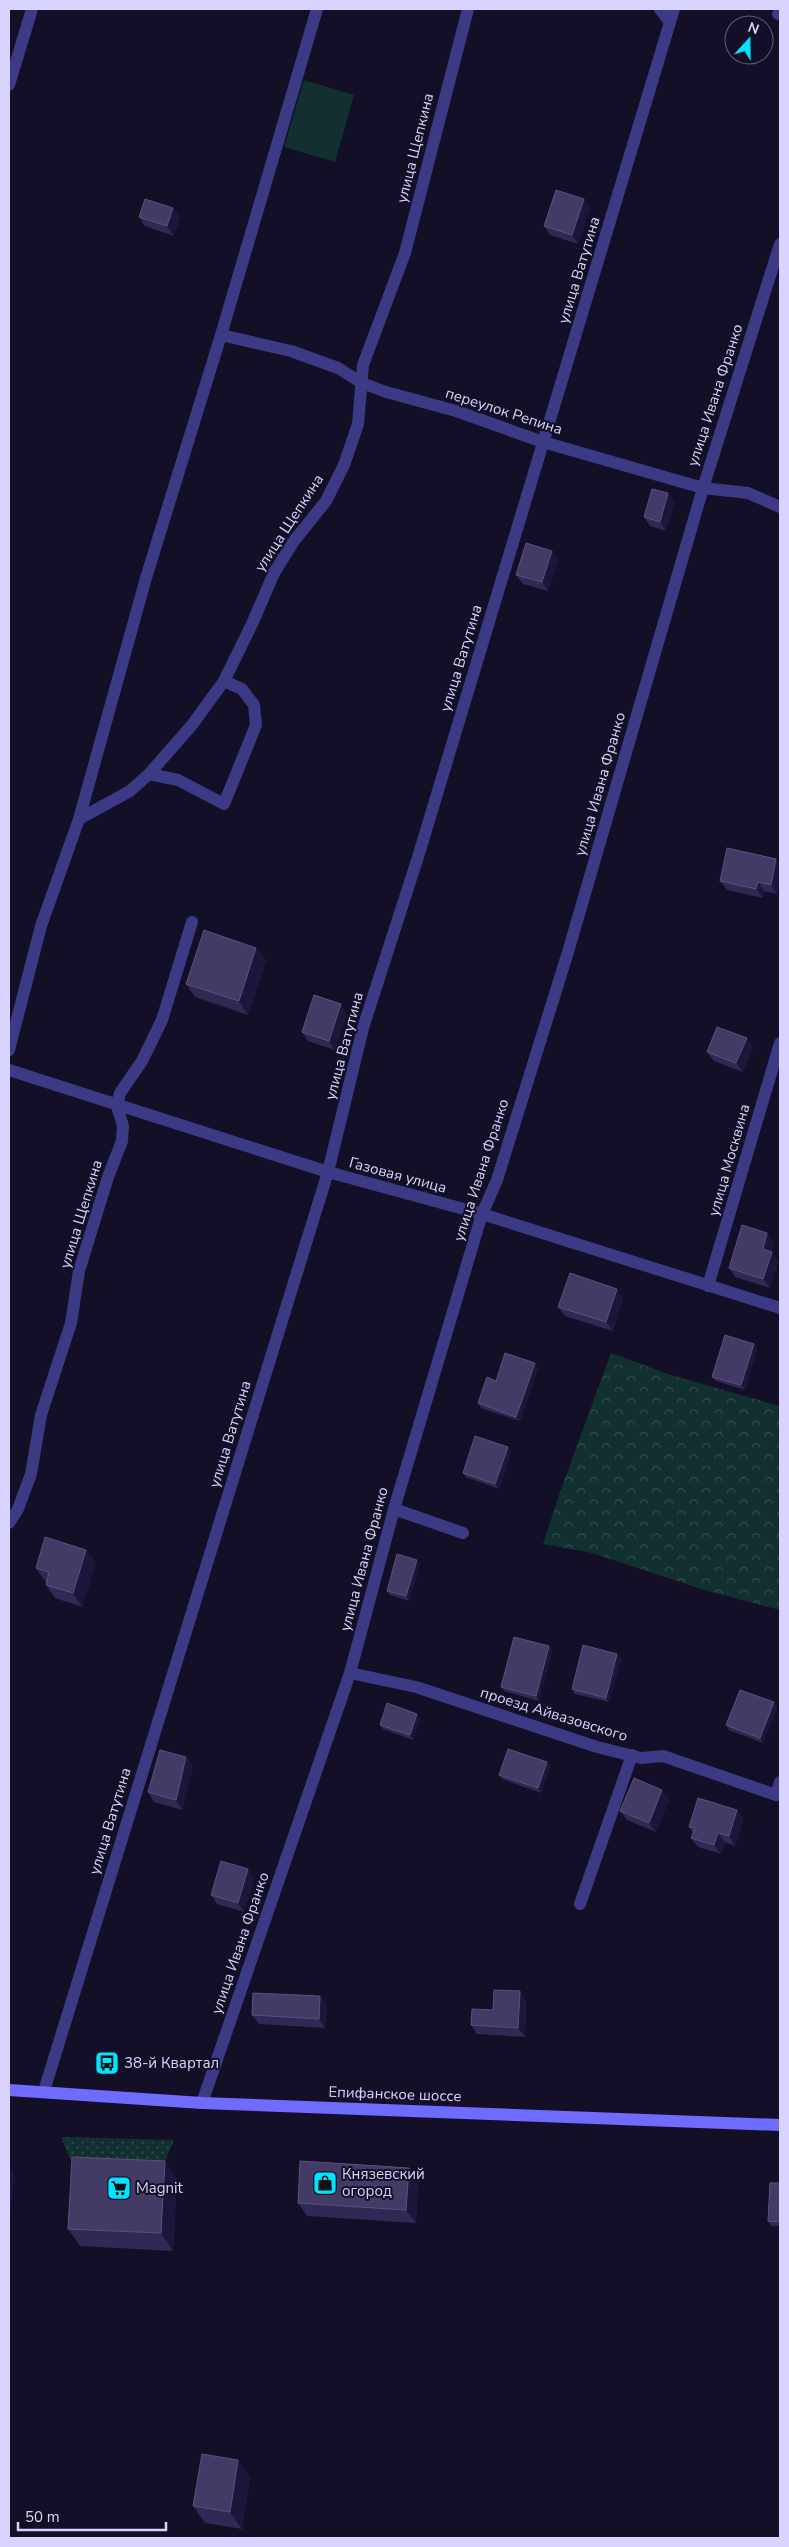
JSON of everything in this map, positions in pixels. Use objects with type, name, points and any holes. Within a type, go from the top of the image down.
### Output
[{"type":"main road","name":"Епифанское шоссе","points":[[9,2090],[202,2103],[780,2125]]},
{"type":"street","points":[[9,85],[32,9]]},
{"type":"street","points":[[9,1050],[41,926],[79,819],[146,578],[221,335],[317,9]]},
{"type":"street","name":"улица Щепкина","points":[[79,819],[130,791],[149,774],[192,726],[224,681],[252,624],[274,572],[294,540],[326,502],[344,465],[358,424],[363,366],[405,253],[468,9]]},
{"type":"street","points":[[660,9],[670,22]]},
{"type":"street","name":"улица Ватутина","points":[[44,2091],[328,1172],[363,1028],[421,848],[674,9]]},
{"type":"street","name":"улица Ивана Франко","points":[[202,2103],[350,1673],[394,1509],[482,1214],[497,1180],[568,952],[703,488],[780,244]]},
{"type":"street","name":"переулок Репина","points":[[221,335],[291,351],[338,368],[362,383],[386,392],[456,412],[543,442],[703,488],[748,493],[780,507]]},
{"type":"street","points":[[149,774],[178,780],[224,804],[256,725],[254,705],[242,689],[224,681]]},
{"type":"street","points":[[117,1106],[120,1093],[142,1061],[162,1020],[192,922]]},
{"type":"street","name":"улица Москвина","points":[[708,1286],[780,1043]]},
{"type":"street","name":"Газовая улица","points":[[9,1070],[328,1172],[482,1214],[780,1308]]},
{"type":"street","name":"улица Щепкина","points":[[9,1523],[18,1509],[30,1474],[41,1415],[70,1323],[79,1271],[108,1177],[122,1141],[123,1126],[117,1106]]},
{"type":"street","points":[[394,1509],[463,1533]]},
{"type":"street","name":"проезд Айвазовского","points":[[350,1673],[416,1687],[597,1747],[641,1758],[662,1756],[776,1795],[780,1782]]},
{"type":"street","points":[[580,1904],[632,1755]]},
{"type":"green space","points":[[304,80],[354,95],[335,162],[284,147]]},
{"type":"green space","points":[[611,1353],[671,1375],[780,1406],[780,1610],[704,1590],[592,1553],[543,1544]]},
{"type":"green space","points":[[61,2137],[174,2140],[164,2164],[70,2159]]},
{"type":"building","points":[[556,190],[584,199],[572,235],[544,226]]},
{"type":"building","points":[[145,199],[173,208],[167,226],[139,217]]},
{"type":"building","points":[[652,489],[668,493],[660,522],[644,517]]},
{"type":"building","points":[[526,543],[552,551],[542,582],[516,575]]},
{"type":"building","points":[[727,848],[776,859],[771,885],[758,882],[756,889],[720,881]]},
{"type":"building","points":[[204,930],[256,948],[239,1001],[186,984]]},
{"type":"building","points":[[314,995],[341,1004],[329,1041],[302,1032]]},
{"type":"building","points":[[717,1027],[747,1038],[736,1063],[707,1052]]},
{"type":"building","points":[[742,1225],[767,1233],[763,1249],[772,1252],[763,1279],[729,1268]]},
{"type":"building","points":[[570,1273],[617,1289],[606,1322],[558,1307]]},
{"type":"building","points":[[725,1335],[754,1344],[741,1385],[712,1377]]},
{"type":"building","points":[[505,1353],[535,1363],[516,1417],[478,1403],[487,1377],[496,1381]]},
{"type":"building","points":[[475,1436],[508,1447],[495,1484],[463,1473]]},
{"type":"building","points":[[45,1537],[86,1550],[73,1593],[46,1585],[49,1572],[36,1568]]},
{"type":"building","points":[[397,1554],[417,1560],[406,1596],[387,1591]]},
{"type":"building","points":[[514,1637],[549,1646],[536,1696],[501,1687]]},
{"type":"building","points":[[583,1645],[617,1654],[606,1698],[572,1689]]},
{"type":"building","points":[[740,1690],[774,1702],[760,1738],[726,1725]]},
{"type":"building","points":[[387,1703],[417,1714],[410,1735],[380,1725]]},
{"type":"building","points":[[508,1749],[547,1762],[538,1788],[499,1775]]},
{"type":"building","points":[[160,1750],[186,1757],[176,1800],[148,1792]]},
{"type":"building","points":[[634,1778],[662,1790],[649,1823],[620,1811]]},
{"type":"building","points":[[698,1798],[737,1810],[729,1836],[718,1833],[714,1845],[691,1838],[695,1828],[689,1827]]},
{"type":"building","points":[[221,1861],[248,1869],[238,1903],[211,1895]]},
{"type":"building","points":[[494,1990],[520,1991],[518,2028],[471,2025],[472,2009],[493,2010]]},
{"type":"building","points":[[253,1993],[320,1996],[319,2019],[252,2015]]},
{"type":"building","points":[[72,2157],[165,2161],[161,2233],[68,2229]]},
{"type":"building","points":[[300,2161],[409,2168],[406,2210],[298,2203]]},
{"type":"building","points":[[770,2183],[780,2183],[780,2222],[768,2221]]},
{"type":"building","points":[[202,2454],[238,2460],[230,2512],[193,2506]]},
{"type":"place","name":"38-й Квартал","points":[[107,2063]]},
{"type":"place","name":"Князевский огород","points":[[325,2183]]},
{"type":"place","name":"Magnit","points":[[119,2188]]}]
